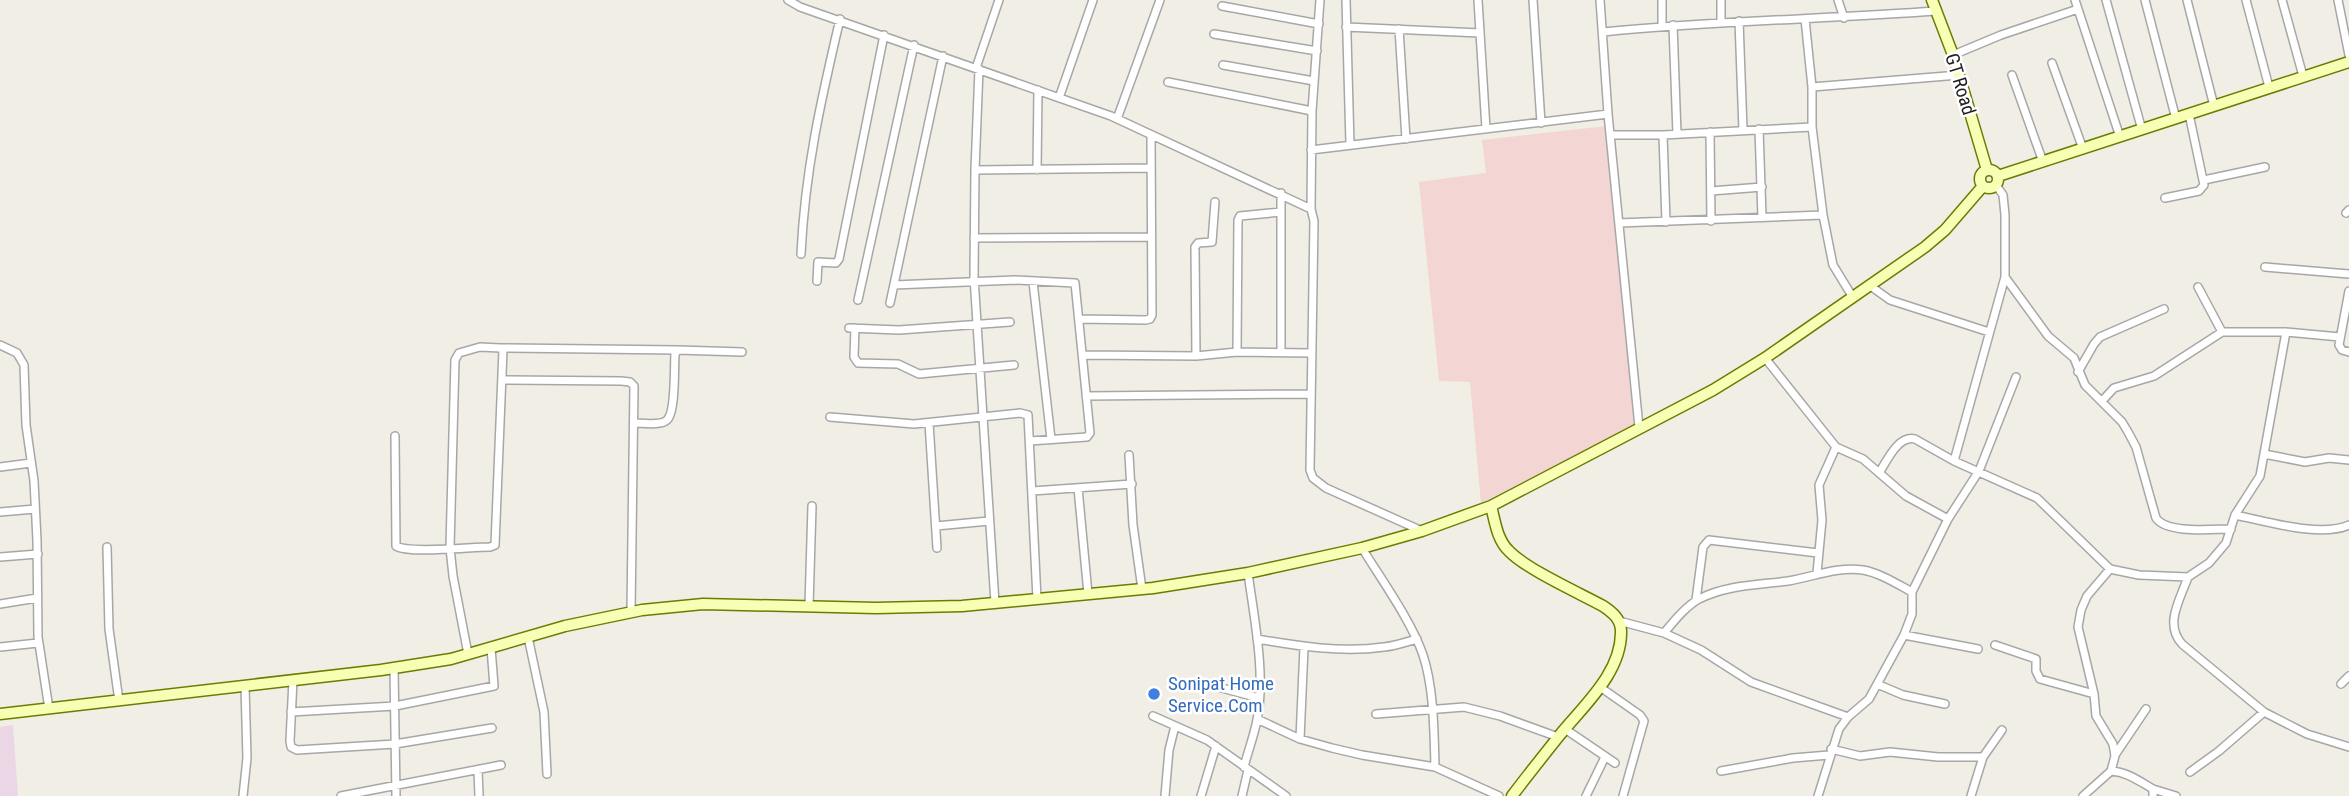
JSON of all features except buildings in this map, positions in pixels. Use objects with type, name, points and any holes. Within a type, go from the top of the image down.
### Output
[{"type":"street","points":[[788,0],[1117,119],[1311,209]]},
{"type":"street","points":[[995,603],[974,283],[974,237],[978,68],[999,0]]},
{"type":"street","points":[[1059,97],[1093,0]]},
{"type":"street","points":[[1117,119],[1160,0]]},
{"type":"street","points":[[1320,0],[1311,150],[1311,209],[1314,221],[1310,470],[1313,478],[1326,488],[1422,531]]},
{"type":"street","points":[[1346,0],[1350,144]]},
{"type":"street","points":[[1478,0],[1486,129]]},
{"type":"street","points":[[1533,0],[1541,122]]},
{"type":"street","points":[[1600,0],[1608,114],[1639,427]]},
{"type":"street","points":[[1662,0],[1662,26]]},
{"type":"street","points":[[1721,0],[1721,22]]},
{"type":"street","points":[[1838,0],[1844,18]]},
{"type":"street","name":"GT Road","points":[[1932,0],[1959,75],[1987,170]]},
{"type":"street","points":[[2075,0],[2120,137]]},
{"type":"street","points":[[2106,0],[2142,130]]},
{"type":"street","points":[[2145,0],[2176,119]]},
{"type":"street","points":[[2187,0],[2214,106]]},
{"type":"street","points":[[2245,0],[2269,87]]},
{"type":"street","points":[[2283,0],[2303,76]]},
{"type":"street","points":[[2338,0],[2349,55]]},
{"type":"street","points":[[1222,6],[1319,24]]},
{"type":"street","points":[[1952,55],[2078,9]]},
{"type":"street","points":[[1603,32],[1673,25],[1936,11]]},
{"type":"street","points":[[801,254],[803,212],[814,132],[839,19]]},
{"type":"street","points":[[1805,19],[1812,87],[1812,127],[1823,215],[1833,265],[1852,296]]},
{"type":"street","points":[[1739,21],[1743,130]]},
{"type":"street","points":[[1673,25],[1677,134]]},
{"type":"street","points":[[1346,27],[1480,33]]},
{"type":"street","points":[[1399,29],[1406,139]]},
{"type":"street","points":[[1213,34],[1317,51]]},
{"type":"street","points":[[817,281],[818,262],[836,263],[839,259],[884,35]]},
{"type":"street","points":[[858,300],[914,45]]},
{"type":"street","points":[[890,303],[943,56]]},
{"type":"street","points":[[1983,186],[1990,188],[1997,181],[2043,162],[2349,62]]},
{"type":"street","points":[[2052,63],[2083,149]]},
{"type":"street","points":[[1223,65],[1314,81]]},
{"type":"street","points":[[1812,87],[1959,75]]},
{"type":"street","points":[[2012,75],[2043,162]]},
{"type":"street","points":[[1168,82],[1312,110]]},
{"type":"street","points":[[1037,170],[1038,90]]},
{"type":"street","points":[[1311,150],[1608,114]]},
{"type":"street","points":[[2165,198],[2199,191],[2204,185],[2189,114]]},
{"type":"street","points":[[1610,135],[1812,127]]},
{"type":"street","points":[[1759,130],[1762,217]]},
{"type":"street","points":[[1710,132],[1711,221]]},
{"type":"street","points":[[1079,319],[1150,319],[1153,311],[1151,135]]},
{"type":"street","points":[[1663,135],[1666,222]]},
{"type":"street","points":[[2204,180],[2265,167]]},
{"type":"street","points":[[975,170],[1151,168]]},
{"type":"street","points":[[1954,461],[2005,277],[2003,195],[1994,171],[1987,170],[1980,177],[1983,186]]},
{"type":"street","points":[[0,714],[451,659],[631,612],[703,604],[962,606],[1142,589],[1248,573],[1362,548],[1422,531],[1491,506],[1713,390],[1765,358],[1925,247],[1945,230],[1983,186]]},
{"type":"street","points":[[1712,191],[1762,187]]},
{"type":"street","points":[[1281,193],[1281,352]]},
{"type":"street","points":[[1196,356],[1195,247],[1198,243],[1212,242],[1215,202]]},
{"type":"street","points":[[1237,352],[1238,220],[1243,216],[1281,212]]},
{"type":"street","points":[[1619,223],[1823,215]]},
{"type":"street","points":[[974,237],[1151,237]]},
{"type":"street","points":[[2265,267],[2349,274]]},
{"type":"street","points":[[2005,277],[2048,336],[2074,358],[2085,385],[2122,422],[2136,447],[2156,518],[2161,524],[2172,528],[2231,529]]},
{"type":"street","points":[[1034,282],[1051,439]]},
{"type":"street","points":[[894,285],[1076,283],[1089,436],[1030,441]]},
{"type":"street","points":[[1869,285],[1890,300],[1989,332]]},
{"type":"street","points":[[2198,287],[2222,332]]},
{"type":"street","points":[[2349,291],[2340,337],[2341,348],[2349,352]]},
{"type":"street","points":[[2078,372],[2100,337],[2164,309]]},
{"type":"street","points":[[1010,322],[899,330],[852,328],[854,357],[858,363],[898,364],[919,374],[1014,365]]},
{"type":"street","points":[[2102,401],[2114,388],[2154,376],[2222,332],[2286,332],[2340,337]]},
{"type":"street","points":[[1879,473],[1902,441],[1910,438],[2037,498],[2110,569],[2139,575],[2188,577],[2209,563],[2227,543],[2235,515],[2260,476],[2286,332]]},
{"type":"street","points":[[0,345],[12,350],[23,360],[38,554],[38,643],[49,709]]},
{"type":"street","points":[[468,654],[450,548],[456,357],[459,353],[480,346],[742,352]]},
{"type":"street","points":[[395,436],[396,546],[405,550],[490,547],[496,543],[504,380],[504,352],[498,348]]},
{"type":"street","points":[[634,423],[663,422],[668,419],[672,407],[675,354],[678,350]]},
{"type":"street","points":[[1083,355],[1196,356],[1237,352],[1311,354]]},
{"type":"street","points":[[1765,358],[1836,447],[1863,459],[1906,496],[1948,519]]},
{"type":"street","points":[[1818,796],[1839,729],[1865,704],[1904,635],[1912,614],[1912,592],[1948,519],[1979,471],[2016,377]]},
{"type":"street","points":[[504,380],[630,382],[634,388],[631,612]]},
{"type":"street","points":[[1086,396],[1310,394]]},
{"type":"street","points":[[830,417],[914,424],[1026,414],[1030,441],[1037,599]]},
{"type":"street","points":[[929,423],[937,548]]},
{"type":"street","points":[[1817,573],[1822,520],[1819,485],[1836,447]]},
{"type":"street","points":[[2264,454],[2305,462],[2329,458],[2349,460]]},
{"type":"street","points":[[1129,456],[1133,525],[1142,589]]},
{"type":"street","points":[[0,467],[31,463]]},
{"type":"street","points":[[1032,491],[1132,484]]},
{"type":"street","points":[[1078,488],[1088,594]]},
{"type":"street","points":[[809,606],[812,506]]},
{"type":"street","points":[[1491,506],[1500,538],[1509,552],[1603,606],[1619,621],[1664,633],[1701,650],[1751,682],[1848,718]]},
{"type":"street","points":[[0,512],[35,509]]},
{"type":"street","points":[[2235,515],[2311,529],[2342,528],[2349,525]]},
{"type":"street","points":[[936,526],[989,521]]},
{"type":"street","points":[[1696,600],[1703,547],[1709,540],[1818,553]]},
{"type":"street","points":[[107,547],[109,629],[120,701]]},
{"type":"street","points":[[1362,548],[1417,639],[1424,658],[1433,709],[1435,767]]},
{"type":"street","points":[[0,557],[38,554]]},
{"type":"street","points":[[2110,569],[2087,596],[2079,620],[2079,637],[2094,694],[2096,716],[2113,744],[2115,756]]},
{"type":"street","points":[[1664,633],[1696,600],[1734,587],[1792,580],[1817,573],[1863,570],[1873,572],[1912,592]]},
{"type":"street","points":[[1242,796],[1259,698],[1256,639],[1248,573]]},
{"type":"street","points":[[2188,577],[2172,623],[2174,634],[2182,644],[2264,712],[2306,734],[2349,747]]},
{"type":"street","points":[[0,604],[37,598]]},
{"type":"street","points":[[1511,796],[1600,687],[1618,651],[1621,630],[1619,621]]},
{"type":"street","points":[[1904,635],[1978,649]]},
{"type":"street","points":[[528,637],[544,717],[547,774]]},
{"type":"street","points":[[1256,639],[1304,647],[1385,648],[1417,639]]},
{"type":"street","points":[[0,647],[38,643]]},
{"type":"street","points":[[1995,645],[2036,659],[2036,671],[2040,679],[2094,694]]},
{"type":"street","points":[[1300,739],[1304,647]]},
{"type":"street","points":[[291,712],[395,706],[494,686],[491,648]]},
{"type":"street","points":[[394,668],[396,796]]},
{"type":"street","points":[[2341,684],[2349,676]]},
{"type":"street","points":[[293,680],[290,741],[294,749],[395,744],[492,727]]},
{"type":"street","points":[[1207,684],[1259,698]]},
{"type":"street","points":[[1877,684],[1903,695],[1945,704]]},
{"type":"street","points":[[243,796],[247,758],[245,686]]},
{"type":"street","points":[[1600,687],[1640,715],[1644,721],[1623,796]]},
{"type":"street","points":[[1376,714],[1450,707],[1475,709],[1561,733],[1615,763]]},
{"type":"street","points":[[2083,796],[2110,771],[2115,756],[2146,709]]},
{"type":"street","points":[[2190,772],[2264,712]]},
{"type":"street","points":[[1153,716],[1207,740],[1286,796]]},
{"type":"street","points":[[1257,719],[1300,739],[1362,755],[1435,767],[1499,796]]},
{"type":"street","points":[[1165,796],[1169,750],[1175,726]]},
{"type":"street","points":[[1971,796],[1983,757],[2001,730]]},
{"type":"street","points":[[1202,796],[1216,747]]},
{"type":"street","points":[[1721,771],[1830,752],[1860,756],[1890,752],[1938,757],[1983,757]]},
{"type":"street","points":[[1586,796],[1605,757]]},
{"type":"street","points":[[341,796],[501,765]]},
{"type":"street","points":[[478,770],[479,796]]},
{"type":"street","points":[[2110,771],[2121,772],[2153,793],[2176,796]]},
{"type":"shaded area","points":[[1607,126],[1637,425],[1481,503],[1470,382],[1439,381],[1419,182],[1486,173],[1482,140]]},
{"type":"shaded area","points":[[13,725],[18,796],[0,796],[0,727]]},
{"type":"place","name":"Sonipat Home Service.Com","points":[[1154,694]]}]
